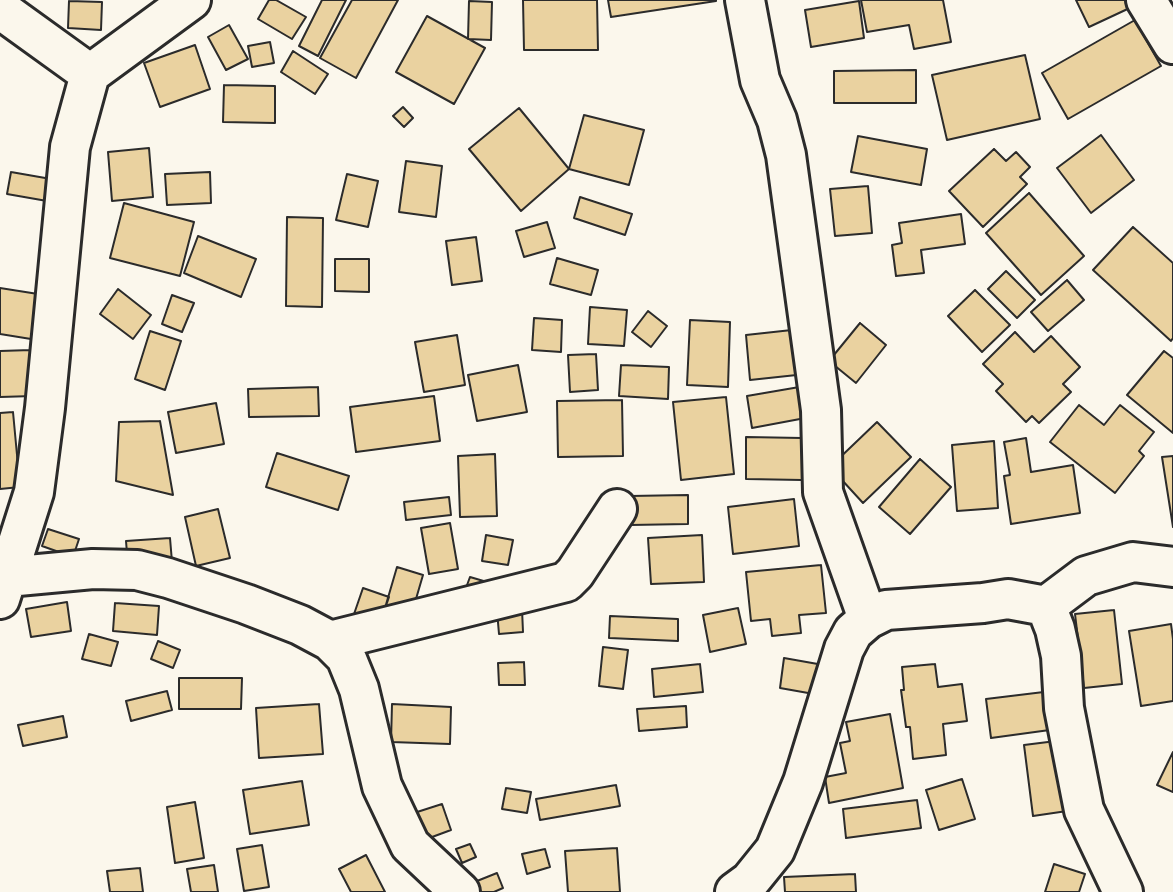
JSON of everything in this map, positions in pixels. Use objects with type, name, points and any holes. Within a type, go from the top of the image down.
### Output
[{"type":"street","points":[[191,0],[90,74],[70,147],[46,408],[34,492],[4,588],[93,569],[136,570],[246,604],[300,625],[330,641],[345,657],[359,689],[382,786],[410,845],[460,892]]},
{"type":"street","points":[[745,0],[758,71],[777,120],[786,155],[821,410],[823,492],[868,619]]},
{"type":"street","points":[[1146,0],[1173,44]]},
{"type":"street","points":[[0,9],[90,74]]},
{"type":"street","points":[[330,641],[566,582],[575,573],[617,509]]},
{"type":"street","points":[[735,892],[750,881],[775,850],[803,782],[844,649],[853,632],[868,619],[886,610],[905,607],[1008,599],[1046,606],[1086,576],[1133,562],[1173,567]]},
{"type":"street","points":[[1046,606],[1061,656],[1064,708],[1084,810],[1123,892]]},
{"type":"building","points":[[269,0],[276,0],[306,17],[292,39],[258,19]]},
{"type":"building","points":[[322,0],[346,0],[318,56],[299,46]]},
{"type":"building","points":[[352,0],[398,0],[356,78],[320,58]]},
{"type":"building","points":[[523,0],[597,0],[598,50],[524,50]]},
{"type":"building","points":[[608,0],[716,0],[716,1],[611,17]]},
{"type":"building","points":[[861,0],[943,0],[951,42],[914,49],[909,25],[867,32]]},
{"type":"building","points":[[1076,0],[1131,0],[1134,6],[1089,27]]},
{"type":"building","points":[[69,1],[102,2],[101,30],[68,28]]},
{"type":"building","points":[[469,1],[492,2],[491,40],[468,39]]},
{"type":"building","points":[[859,1],[864,38],[811,47],[805,10]]},
{"type":"building","points":[[427,16],[485,48],[454,104],[396,72]]},
{"type":"building","points":[[1135,20],[1161,66],[1068,119],[1042,73]]},
{"type":"building","points":[[229,25],[248,59],[226,70],[208,37]]},
{"type":"building","points":[[270,42],[274,63],[252,67],[248,46]]},
{"type":"building","points":[[195,45],[210,89],[160,107],[144,63]]},
{"type":"building","points":[[293,51],[328,74],[315,94],[281,72]]},
{"type":"building","points":[[1025,55],[1040,119],[947,140],[932,75]]},
{"type":"building","points":[[916,70],[916,103],[834,103],[834,71]]},
{"type":"building","points":[[224,85],[275,86],[275,123],[223,122]]},
{"type":"building","points":[[403,107],[413,118],[404,127],[393,116]]},
{"type":"building","points":[[519,108],[569,169],[521,211],[469,149]]},
{"type":"building","points":[[584,115],[644,130],[629,185],[569,169]]},
{"type":"building","points":[[1101,135],[1134,180],[1091,213],[1057,168]]},
{"type":"building","points":[[858,136],[927,149],[921,185],[851,172]]},
{"type":"building","points":[[149,148],[153,197],[112,201],[108,152]]},
{"type":"building","points":[[994,149],[1006,161],[1016,152],[1030,167],[1020,177],[1027,184],[983,227],[949,191]]},
{"type":"building","points":[[406,161],[442,166],[436,217],[399,212]]},
{"type":"building","points":[[11,172],[51,179],[47,201],[7,194]]},
{"type":"building","points":[[210,172],[211,203],[167,205],[165,174]]},
{"type":"building","points":[[347,174],[378,181],[368,227],[336,220]]},
{"type":"building","points":[[868,186],[872,233],[835,236],[830,189]]},
{"type":"building","points":[[1029,193],[1084,256],[1041,295],[986,233]]},
{"type":"building","points":[[580,197],[632,214],[625,235],[574,218]]},
{"type":"building","points":[[124,203],[194,222],[180,276],[110,258]]},
{"type":"building","points":[[961,214],[965,244],[921,250],[924,273],[896,276],[892,245],[902,243],[899,223]]},
{"type":"building","points":[[287,217],[323,218],[322,307],[286,306]]},
{"type":"building","points":[[547,222],[555,248],[524,257],[516,231]]},
{"type":"building","points":[[1133,227],[1173,263],[1171,341],[1093,270]]},
{"type":"building","points":[[198,236],[256,259],[241,297],[184,273]]},
{"type":"building","points":[[476,237],[482,281],[452,285],[446,241]]},
{"type":"building","points":[[557,258],[598,270],[591,295],[550,284]]},
{"type":"building","points":[[335,259],[369,259],[369,292],[335,291]]},
{"type":"building","points":[[1006,271],[1035,300],[1017,318],[988,289]]},
{"type":"building","points":[[1067,280],[1084,300],[1048,331],[1031,312]]},
{"type":"building","points":[[0,288],[38,294],[31,339],[0,334]]},
{"type":"building","points":[[118,289],[151,315],[133,339],[100,314]]},
{"type":"building","points":[[975,290],[1010,325],[982,352],[948,316]]},
{"type":"building","points":[[172,295],[194,303],[182,332],[162,324]]},
{"type":"building","points":[[590,307],[627,310],[624,346],[588,344]]},
{"type":"building","points":[[648,311],[667,326],[651,347],[632,332]]},
{"type":"building","points":[[534,318],[562,320],[561,352],[532,350]]},
{"type":"building","points":[[690,320],[730,322],[728,387],[687,385]]},
{"type":"building","points":[[860,323],[886,345],[856,383],[829,361]]},
{"type":"building","points":[[801,329],[806,374],[750,380],[746,335]]},
{"type":"building","points":[[150,331],[181,341],[165,390],[135,379]]},
{"type":"building","points":[[1015,332],[1034,352],[1051,336],[1080,367],[1063,384],[1071,392],[1039,423],[1032,416],[1026,422],[996,391],[1003,384],[983,364]]},
{"type":"building","points":[[457,335],[465,385],[424,392],[415,342]]},
{"type":"building","points":[[31,350],[33,396],[0,397],[0,351]]},
{"type":"building","points":[[1164,351],[1173,358],[1173,433],[1127,395]]},
{"type":"building","points":[[596,354],[598,390],[570,392],[568,355]]},
{"type":"building","points":[[518,365],[527,412],[477,421],[468,375]]},
{"type":"building","points":[[621,365],[669,367],[668,399],[619,396]]},
{"type":"building","points":[[811,385],[816,416],[752,428],[747,396]]},
{"type":"building","points":[[318,387],[319,416],[249,417],[248,389]]},
{"type":"building","points":[[434,396],[440,441],[356,452],[350,407]]},
{"type":"building","points":[[726,397],[734,474],[681,480],[673,402]]},
{"type":"building","points":[[622,400],[623,456],[558,457],[557,401]]},
{"type":"building","points":[[216,403],[224,444],[176,453],[168,412]]},
{"type":"building","points":[[1079,405],[1104,425],[1120,405],[1154,432],[1139,451],[1144,456],[1115,493],[1050,442]]},
{"type":"building","points":[[13,412],[20,487],[0,489],[0,413]]},
{"type":"building","points":[[160,421],[173,495],[116,481],[119,422]]},
{"type":"building","points":[[877,422],[911,457],[863,503],[830,467]]},
{"type":"building","points":[[746,437],[802,438],[802,480],[746,479]]},
{"type":"building","points":[[1026,438],[1031,472],[1073,465],[1080,513],[1011,524],[1004,476],[1010,475],[1004,442]]},
{"type":"building","points":[[994,441],[998,508],[957,511],[952,445]]},
{"type":"building","points":[[277,453],[349,476],[338,510],[266,487]]},
{"type":"building","points":[[495,454],[497,516],[460,517],[458,456]]},
{"type":"building","points":[[1173,456],[1173,527],[1162,457]]},
{"type":"building","points":[[920,459],[951,487],[910,534],[879,507]]},
{"type":"building","points":[[688,495],[688,524],[630,525],[630,496]]},
{"type":"building","points":[[449,497],[451,515],[406,520],[404,502]]},
{"type":"building","points":[[794,499],[799,546],[733,554],[728,507]]},
{"type":"building","points":[[218,509],[230,558],[196,566],[185,517]]},
{"type":"building","points":[[450,523],[458,569],[429,574],[421,528]]},
{"type":"building","points":[[48,529],[79,539],[73,557],[42,546]]},
{"type":"building","points":[[486,535],[513,540],[508,565],[482,561]]},
{"type":"building","points":[[702,535],[704,582],[651,584],[648,538]]},
{"type":"building","points":[[170,538],[172,562],[128,566],[126,541]]},
{"type":"building","points":[[821,565],[826,613],[799,615],[801,633],[772,636],[770,619],[751,621],[746,572]]},
{"type":"building","points":[[397,567],[423,575],[411,616],[385,608]]},
{"type":"building","points":[[470,577],[487,582],[463,596]]},
{"type":"building","points":[[363,588],[389,597],[379,626],[353,617]]},
{"type":"building","points":[[67,602],[71,631],[31,637],[26,609]]},
{"type":"building","points":[[115,603],[159,606],[157,635],[113,631]]},
{"type":"building","points":[[738,608],[746,644],[710,652],[703,615]]},
{"type":"building","points":[[522,609],[523,632],[499,634],[497,611]]},
{"type":"building","points":[[1114,610],[1122,684],[1084,688],[1075,614]]},
{"type":"building","points":[[610,616],[678,619],[678,641],[609,638]]},
{"type":"building","points":[[1171,624],[1173,701],[1141,706],[1129,631]]},
{"type":"building","points":[[89,634],[118,642],[111,666],[82,659]]},
{"type":"building","points":[[158,641],[180,650],[173,668],[151,659]]},
{"type":"building","points":[[603,647],[628,650],[623,689],[599,686]]},
{"type":"building","points":[[784,658],[829,666],[825,696],[780,688]]},
{"type":"building","points":[[524,662],[525,685],[499,685],[498,663]]},
{"type":"building","points":[[700,664],[703,692],[654,697],[652,669]]},
{"type":"building","points":[[935,664],[938,687],[962,684],[967,721],[943,724],[946,755],[913,759],[910,727],[906,727],[901,690],[904,690],[902,667]]},
{"type":"building","points":[[179,678],[242,678],[241,709],[179,709]]},
{"type":"building","points":[[167,691],[172,710],[131,721],[126,701]]},
{"type":"building","points":[[1052,691],[1057,729],[991,738],[986,699]]},
{"type":"building","points":[[319,704],[323,754],[259,758],[256,708]]},
{"type":"building","points":[[392,704],[451,707],[450,744],[391,742]]},
{"type":"building","points":[[686,706],[687,727],[639,731],[637,709]]},
{"type":"building","points":[[890,714],[903,788],[829,803],[825,777],[846,773],[840,743],[850,741],[846,722]]},
{"type":"building","points":[[63,716],[67,737],[23,746],[18,725]]},
{"type":"building","points":[[1064,740],[1074,810],[1033,816],[1024,745]]},
{"type":"building","points":[[1173,752],[1173,792],[1157,785]]},
{"type":"building","points":[[962,779],[975,819],[939,830],[926,790]]},
{"type":"building","points":[[302,781],[309,825],[250,834],[243,790]]},
{"type":"building","points":[[616,785],[620,806],[540,820],[536,799]]},
{"type":"building","points":[[506,788],[531,792],[527,813],[502,809]]},
{"type":"building","points":[[917,800],[921,828],[846,838],[843,809]]},
{"type":"building","points":[[195,802],[204,858],[175,863],[167,807]]},
{"type":"building","points":[[442,804],[451,830],[424,840],[414,813]]},
{"type":"building","points":[[470,844],[476,857],[462,863],[456,849]]},
{"type":"building","points":[[262,845],[269,887],[244,891],[237,849]]},
{"type":"building","points":[[617,848],[620,892],[568,892],[565,851]]},
{"type":"building","points":[[545,849],[550,867],[527,874],[522,854]]},
{"type":"building","points":[[366,855],[385,892],[351,892],[339,869]]},
{"type":"building","points":[[1054,864],[1085,874],[1079,892],[1045,892]]},
{"type":"building","points":[[214,865],[218,892],[191,892],[187,869]]},
{"type":"building","points":[[140,868],[143,892],[110,892],[107,871]]},
{"type":"building","points":[[497,873],[503,888],[494,892],[476,892],[472,883]]},
{"type":"building","points":[[855,874],[856,892],[785,892],[784,877]]}]
